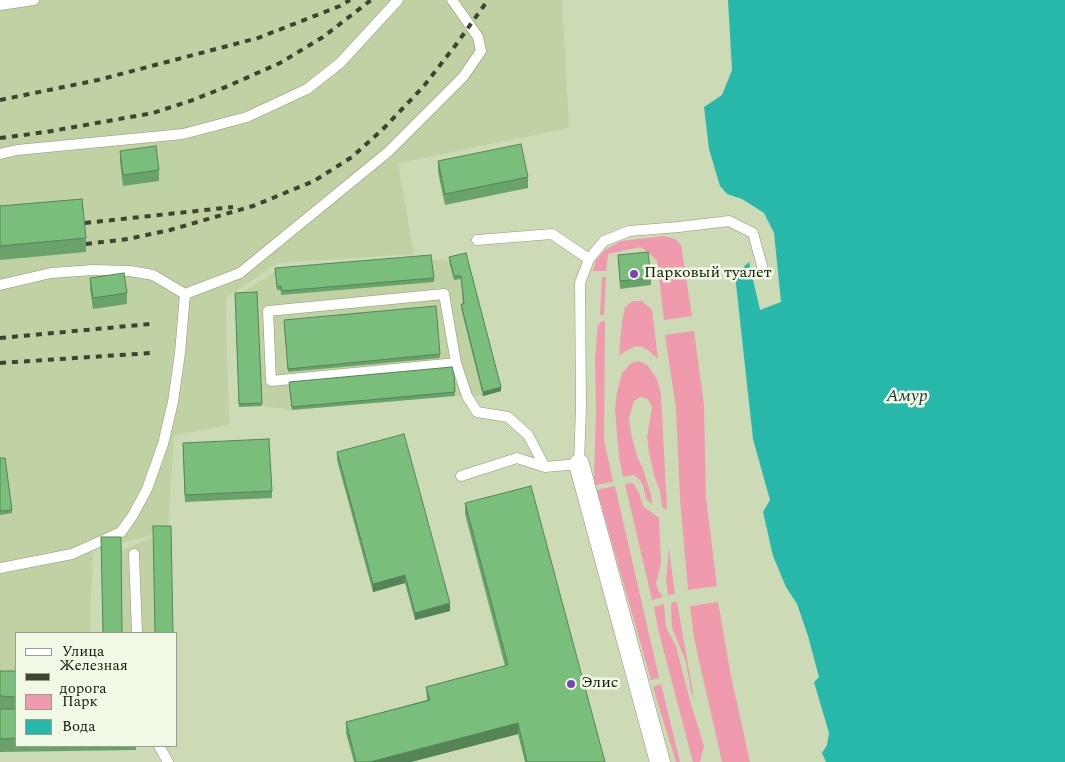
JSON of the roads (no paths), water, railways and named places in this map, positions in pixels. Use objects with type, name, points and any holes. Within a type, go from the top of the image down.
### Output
[{"type":"street","points":[[579,464],[660,762]]},
{"type":"lane","points":[[0,5],[34,0]]},
{"type":"lane","points":[[0,154],[17,150],[183,134],[247,117],[306,89],[340,64],[398,0]]},
{"type":"lane","points":[[185,294],[240,273],[388,152],[463,77],[481,51],[478,37],[452,0]]},
{"type":"lane","points":[[460,476],[517,458],[545,467],[579,464],[581,407],[580,283],[589,259],[604,241],[629,231],[729,221],[754,233],[764,273]]},
{"type":"lane","points":[[477,240],[552,234],[589,259]]},
{"type":"lane","points":[[0,285],[51,273],[93,270],[130,271],[153,275],[185,294]]},
{"type":"lane","points":[[0,568],[72,554],[121,532],[133,515],[156,468],[170,416],[180,353],[185,294]]},
{"type":"lane","points":[[456,363],[271,381],[268,311],[444,294],[456,363],[467,396],[477,412],[508,417],[528,434],[545,467]]},
{"type":"lane","points":[[134,554],[136,632]]},
{"type":"lane","points":[[159,747],[168,762]]},
{"type":"water","name":"Амур","points":[[728,0],[1065,0],[1065,762],[826,762],[822,753],[827,745],[829,733],[814,682],[819,677],[797,604],[786,587],[773,556],[763,512],[770,500],[753,439],[735,275],[749,262],[760,310],[781,302],[774,233],[764,213],[742,199],[727,194],[720,186],[709,149],[704,107],[722,95],[732,70]]},
{"type":"railway","points":[[0,100],[98,80],[258,38],[340,6],[350,0]]},
{"type":"railway","points":[[0,138],[153,113],[193,100],[280,63],[323,37],[371,0]]},
{"type":"railway","points":[[86,244],[128,239],[170,230],[253,206],[314,181],[352,157],[384,128],[423,87],[488,0]]},
{"type":"railway","points":[[85,223],[233,207]]},
{"type":"railway","points":[[0,338],[150,324]]},
{"type":"railway","points":[[0,363],[151,353]]},
{"type":"place","name":"Парковый туалет","points":[[634,274]]},
{"type":"place","name":"Элис","points":[[571,684]]}]
